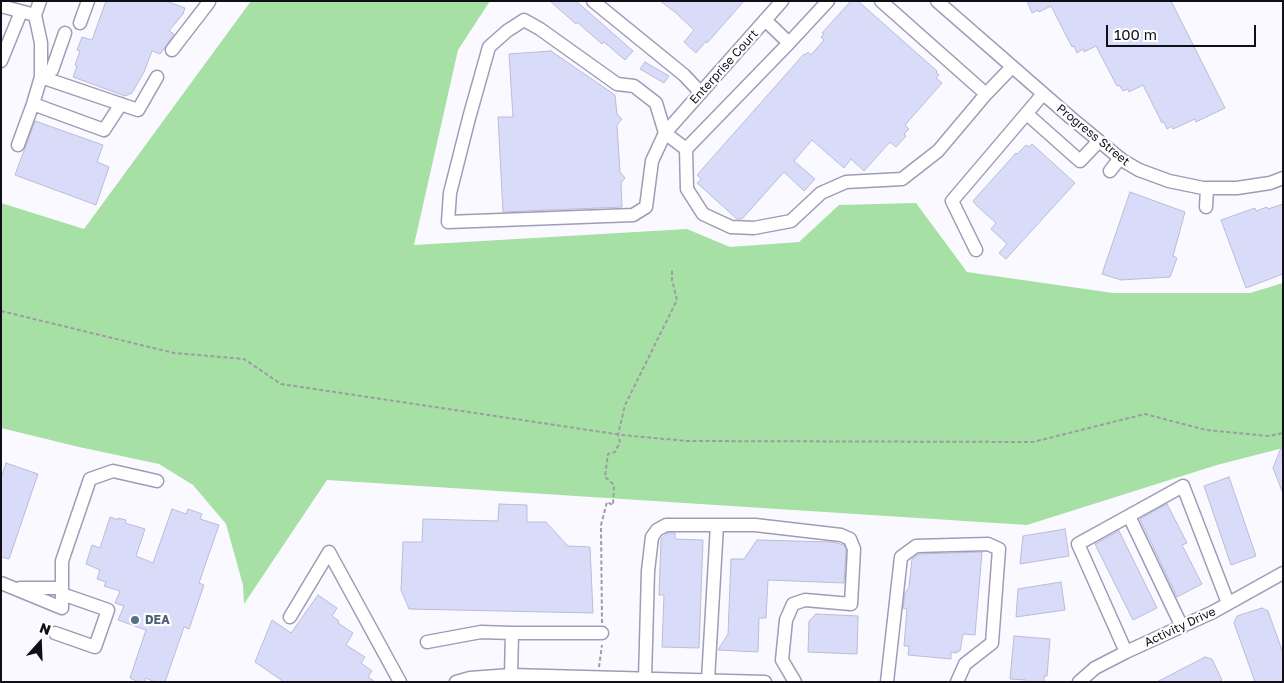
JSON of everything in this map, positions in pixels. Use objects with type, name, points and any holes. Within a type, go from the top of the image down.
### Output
[{"type":"street","points":[[18,145],[33,104],[40,77],[41,43],[34,16],[40,1]]},
{"type":"street","points":[[80,23],[88,1]]},
{"type":"street","points":[[172,50],[209,1]]},
{"type":"street","points":[[593,1],[684,75],[701,93]]},
{"type":"street","name":"Enterprise Court","points":[[665,133],[656,103],[634,86],[617,84],[540,29],[524,20],[507,31],[489,48],[450,193],[448,222],[633,215],[646,207],[652,161],[665,133],[782,1]]},
{"type":"street","points":[[828,1],[686,148],[687,189],[703,214],[731,227],[754,228],[791,220],[821,193],[846,182],[902,179],[938,151],[986,94],[1012,67]]},
{"type":"street","points":[[881,1],[986,94]]},
{"type":"street","name":"Progress Street","points":[[937,1],[1099,141],[1139,170],[1169,181],[1207,188],[1237,188],[1270,183],[1283,178]]},
{"type":"street","points":[[1,6],[34,16]]},
{"type":"street","points":[[1,61],[21,12]]},
{"type":"street","points":[[765,20],[789,43]]},
{"type":"street","points":[[40,77],[52,70],[65,33]]},
{"type":"street","points":[[40,77],[138,110],[158,77]]},
{"type":"street","points":[[976,250],[952,201],[1043,94]]},
{"type":"street","points":[[33,104],[104,130],[121,104]]},
{"type":"street","points":[[1027,114],[1080,161],[1099,141]]},
{"type":"street","points":[[665,133],[686,148]]},
{"type":"street","points":[[1110,171],[1120,158]]},
{"type":"street","points":[[1206,207],[1207,188]]},
{"type":"street","points":[[1,583],[62,608],[62,561],[90,479],[113,471],[158,481]]},
{"type":"street","points":[[1126,652],[1078,544],[1182,486],[1228,603]]},
{"type":"street","points":[[1129,516],[1182,627]]},
{"type":"street","points":[[645,679],[648,571],[652,537],[657,530],[666,525],[716,525],[755,526],[841,535],[850,539],[854,549],[851,604],[806,600],[793,604],[786,620],[782,660],[795,682]]},
{"type":"street","points":[[708,680],[716,525]]},
{"type":"street","points":[[887,682],[901,557],[916,546],[988,544],[999,549],[992,644],[965,664],[957,682]]},
{"type":"street","points":[[290,617],[329,552],[400,682]]},
{"type":"street","name":"Activity Drive","points":[[1079,682],[1096,668],[1126,652],[1182,627],[1283,573]]},
{"type":"street","points":[[15,588],[62,591],[108,610],[95,647],[55,633]]},
{"type":"street","points":[[427,642],[481,632],[602,633]]},
{"type":"street","points":[[511,675],[512,633]]},
{"type":"street","points":[[456,682],[470,678],[511,675],[575,679],[597,677],[765,682]]},
{"type":"path","points":[[597,677],[602,646],[601,525],[607,502],[613,505],[614,485],[605,477],[608,454],[615,452],[620,442],[618,435],[625,405],[677,300],[672,280],[672,269]]},
{"type":"path","points":[[1,311],[174,353],[244,359],[281,384],[618,435],[687,441],[1033,442],[1145,414],[1206,430],[1270,436],[1283,433]]},
{"type":"green space","points":[[251,1],[490,1],[458,50],[414,245],[687,229],[730,247],[799,242],[839,205],[916,203],[967,272],[1113,293],[1250,293],[1283,283],[1283,448],[1217,465],[1027,525],[327,480],[244,604],[243,585],[226,524],[193,485],[159,464],[1,428],[1,203],[84,229]]},
{"type":"building","points":[[106,1],[166,1],[185,8],[183,14],[169,31],[174,34],[164,49],[160,54],[152,51],[144,72],[132,93],[125,96],[73,77],[80,51],[77,50],[82,37],[92,40]]},
{"type":"building","points":[[550,1],[576,1],[633,51],[625,60],[604,42],[602,44],[577,22],[576,24]]},
{"type":"building","points":[[660,1],[744,1],[696,53],[684,42],[694,30]]},
{"type":"building","points":[[851,1],[858,1],[937,71],[939,75],[936,78],[942,83],[905,125],[909,129],[904,134],[906,136],[896,147],[890,142],[864,171],[851,159],[844,168],[812,140],[794,161],[815,179],[804,191],[784,172],[742,219],[737,219],[697,183],[701,179],[697,175],[804,54],[808,52],[811,55],[824,40],[821,37],[824,34],[822,33]]},
{"type":"building","points":[[1027,1],[1171,1],[1225,108],[1196,122],[1195,119],[1173,129],[1172,126],[1167,129],[1164,122],[1162,123],[1143,85],[1129,92],[1128,89],[1123,91],[1119,85],[1117,86],[1096,46],[1084,52],[1083,49],[1077,53],[1051,6],[1032,13]]},
{"type":"building","points":[[551,51],[615,95],[617,114],[622,119],[617,125],[620,172],[625,178],[621,183],[622,207],[503,212],[498,117],[513,117],[509,54]]},
{"type":"building","points":[[645,62],[669,76],[664,83],[640,69]]},
{"type":"building","points":[[35,121],[103,145],[97,162],[109,167],[96,205],[15,175]]},
{"type":"building","points":[[1032,144],[1075,183],[1006,259],[999,253],[1007,244],[991,229],[996,223],[973,201],[1016,153],[1026,145],[1029,147]]},
{"type":"building","points":[[1130,192],[1185,212],[1173,256],[1177,258],[1170,277],[1121,280],[1102,274]]},
{"type":"building","points":[[1283,204],[1283,274],[1246,288],[1221,220],[1255,208],[1256,211]]},
{"type":"building","points":[[1282,445],[1283,491],[1273,468]]},
{"type":"building","points":[[6,463],[38,474],[9,559],[1,557],[1,478]]},
{"type":"building","points":[[1229,477],[1256,556],[1231,565],[1204,486]]},
{"type":"building","points":[[499,504],[527,505],[527,522],[546,522],[568,546],[590,547],[593,613],[409,609],[401,590],[403,542],[422,542],[423,519],[498,521]]},
{"type":"building","points":[[1167,504],[1187,543],[1182,545],[1202,584],[1177,597],[1140,519]]},
{"type":"building","points":[[172,509],[186,514],[188,509],[202,514],[200,519],[219,525],[199,583],[204,585],[189,629],[184,627],[165,682],[155,682],[146,678],[144,682],[139,682],[130,678],[146,630],[118,620],[124,606],[115,603],[120,591],[104,586],[106,582],[97,579],[100,570],[86,564],[92,545],[100,548],[110,517],[126,520],[125,523],[145,529],[136,556],[153,563]]},
{"type":"building","points":[[1065,529],[1069,556],[1020,564],[1023,536]]},
{"type":"building","points":[[1119,531],[1157,608],[1133,620],[1095,544]]},
{"type":"building","points":[[668,533],[675,533],[675,539],[703,540],[699,648],[662,647],[664,595],[659,595],[661,539]]},
{"type":"building","points":[[757,540],[833,542],[844,545],[846,550],[844,583],[768,580],[766,618],[759,618],[758,652],[718,650],[728,634],[731,559],[744,559]]},
{"type":"building","points":[[982,552],[975,635],[963,634],[960,651],[957,651],[957,653],[951,652],[951,659],[908,655],[909,646],[904,646],[907,609],[903,608],[905,593],[909,587],[912,559],[919,554]]},
{"type":"building","points":[[1061,582],[1065,610],[1016,617],[1018,589]]},
{"type":"building","points":[[318,595],[337,608],[332,616],[339,621],[338,623],[353,633],[346,645],[365,657],[361,663],[372,671],[368,677],[375,682],[284,682],[255,662],[272,620],[291,633]]},
{"type":"building","points":[[1262,608],[1268,611],[1283,653],[1283,682],[1255,682],[1234,623],[1237,616]]},
{"type":"building","points":[[816,614],[858,616],[857,654],[808,652],[809,621]]},
{"type":"building","points":[[1014,636],[1050,639],[1047,676],[1044,676],[1044,682],[1026,682],[1026,680],[1010,679]]},
{"type":"building","points":[[1205,657],[1212,659],[1222,680],[1218,682],[1157,682]]},
{"type":"place","name":"DEA","points":[[135,620]]}]
